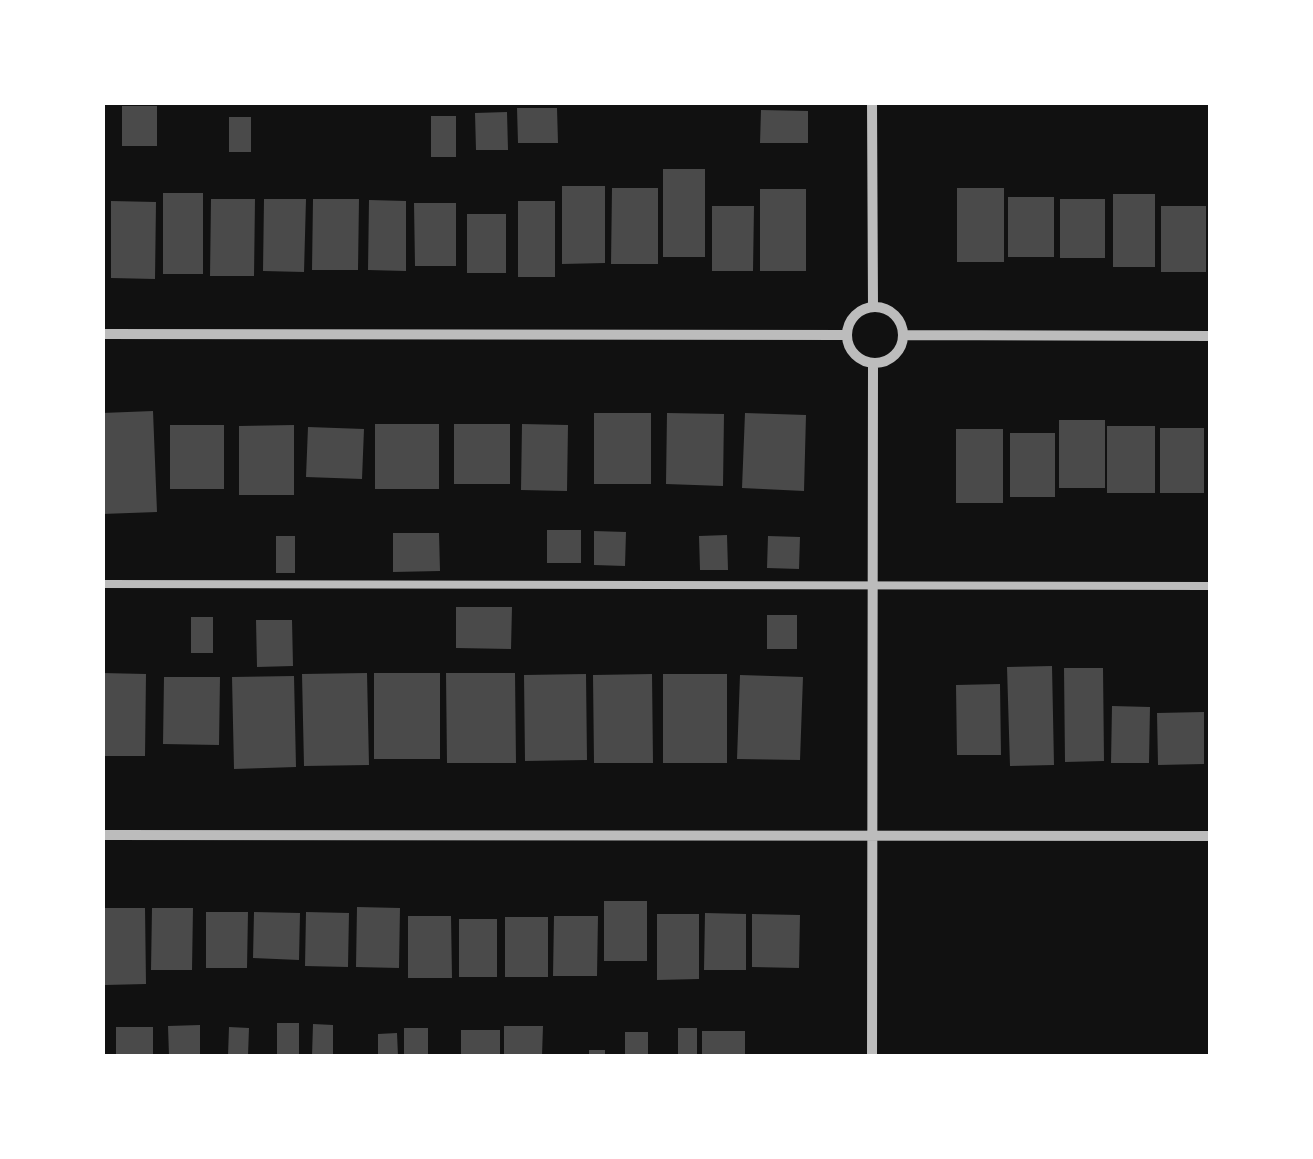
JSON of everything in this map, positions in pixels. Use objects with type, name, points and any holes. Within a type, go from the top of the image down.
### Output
[{"type":"street","points":[[872,102],[873,307]]},
{"type":"street","points":[[873,307],[897,318],[903,335],[897,352],[873,363],[852,351],[847,335],[852,319],[873,307]]},
{"type":"street","points":[[102,334],[847,335]]},
{"type":"street","points":[[903,335],[1210,336]]},
{"type":"street","points":[[872,1056],[873,363]]},
{"type":"street","points":[[102,835],[1210,836]]},
{"type":"lane","points":[[102,584],[1210,586]]},
{"type":"building","points":[[122,106],[157,106],[157,146],[122,146]]},
{"type":"building","points":[[517,108],[557,108],[558,143],[518,143]]},
{"type":"building","points":[[761,110],[808,111],[808,143],[760,143]]},
{"type":"building","points":[[507,112],[508,150],[476,150],[475,113]]},
{"type":"building","points":[[431,116],[456,116],[456,157],[431,157]]},
{"type":"building","points":[[229,117],[251,117],[251,152],[229,152]]},
{"type":"building","points":[[663,169],[705,169],[705,257],[663,257]]},
{"type":"building","points":[[562,186],[605,186],[605,263],[562,264]]},
{"type":"building","points":[[612,188],[658,188],[658,264],[611,264]]},
{"type":"building","points":[[957,188],[1004,188],[1004,262],[957,262]]},
{"type":"building","points":[[760,189],[806,189],[806,271],[760,271]]},
{"type":"building","points":[[163,193],[203,193],[203,274],[163,274]]},
{"type":"building","points":[[1113,194],[1155,194],[1155,267],[1113,267]]},
{"type":"building","points":[[1008,197],[1054,197],[1054,257],[1008,257]]},
{"type":"building","points":[[211,199],[255,199],[254,276],[210,276]]},
{"type":"building","points":[[264,199],[306,199],[304,272],[263,271]]},
{"type":"building","points":[[313,199],[359,199],[358,270],[312,270]]},
{"type":"building","points":[[1060,199],[1105,199],[1105,258],[1060,258]]},
{"type":"building","points":[[369,200],[406,201],[406,271],[368,270]]},
{"type":"building","points":[[111,201],[156,202],[155,279],[111,278]]},
{"type":"building","points":[[518,201],[555,201],[555,277],[518,277]]},
{"type":"building","points":[[414,203],[456,203],[456,266],[415,266]]},
{"type":"building","points":[[712,206],[754,206],[753,271],[712,271]]},
{"type":"building","points":[[1161,206],[1206,206],[1206,272],[1161,272]]},
{"type":"building","points":[[467,214],[506,214],[506,273],[467,273]]},
{"type":"building","points":[[153,411],[157,512],[102,514],[102,413]]},
{"type":"building","points":[[594,413],[651,413],[651,484],[594,484]]},
{"type":"building","points":[[667,413],[724,414],[723,486],[666,484]]},
{"type":"building","points":[[745,413],[806,415],[804,491],[742,488]]},
{"type":"building","points":[[1059,420],[1105,420],[1105,488],[1059,488]]},
{"type":"building","points":[[375,424],[439,424],[439,489],[375,489]]},
{"type":"building","points":[[454,424],[510,424],[510,484],[454,484]]},
{"type":"building","points":[[522,424],[568,425],[567,491],[521,490]]},
{"type":"building","points":[[170,425],[224,425],[224,489],[170,489]]},
{"type":"building","points":[[294,425],[294,495],[239,495],[239,426]]},
{"type":"building","points":[[1107,426],[1155,426],[1155,493],[1107,493]]},
{"type":"building","points":[[308,427],[364,429],[362,479],[306,477]]},
{"type":"building","points":[[1160,428],[1204,428],[1204,493],[1160,493]]},
{"type":"building","points":[[956,429],[1003,429],[1003,503],[956,503]]},
{"type":"building","points":[[1010,433],[1055,433],[1055,497],[1010,497]]},
{"type":"building","points":[[547,530],[581,530],[581,563],[547,563]]},
{"type":"building","points":[[594,531],[626,532],[625,566],[594,565]]},
{"type":"building","points":[[393,533],[439,533],[440,571],[393,572]]},
{"type":"building","points":[[727,535],[728,570],[700,570],[699,536]]},
{"type":"building","points":[[276,536],[295,536],[295,573],[276,573]]},
{"type":"building","points":[[768,536],[800,537],[799,569],[767,568]]},
{"type":"building","points":[[456,607],[512,607],[511,649],[456,648]]},
{"type":"building","points":[[767,615],[797,615],[797,649],[767,649]]},
{"type":"building","points":[[191,617],[213,617],[213,653],[191,653]]},
{"type":"building","points":[[256,620],[292,620],[293,666],[257,667]]},
{"type":"building","points":[[1052,666],[1054,765],[1010,766],[1007,667]]},
{"type":"building","points":[[1064,668],[1103,668],[1104,761],[1065,762]]},
{"type":"building","points":[[102,673],[146,674],[145,756],[102,756]]},
{"type":"building","points":[[367,673],[369,765],[304,766],[302,674]]},
{"type":"building","points":[[374,673],[440,673],[440,759],[374,759]]},
{"type":"building","points":[[446,673],[515,673],[516,763],[447,763]]},
{"type":"building","points":[[586,674],[587,760],[525,761],[524,675]]},
{"type":"building","points":[[652,674],[653,763],[594,763],[593,675]]},
{"type":"building","points":[[663,674],[727,674],[727,763],[663,763]]},
{"type":"building","points":[[740,675],[803,677],[800,760],[737,759]]},
{"type":"building","points":[[294,676],[296,767],[234,769],[232,677]]},
{"type":"building","points":[[164,677],[220,677],[219,745],[163,744]]},
{"type":"building","points":[[1000,684],[1001,755],[957,755],[956,685]]},
{"type":"building","points":[[1112,706],[1150,707],[1149,763],[1111,763]]},
{"type":"building","points":[[1204,712],[1204,764],[1158,765],[1157,713]]},
{"type":"building","points":[[604,901],[647,901],[647,961],[604,961]]},
{"type":"building","points":[[357,907],[400,908],[399,968],[356,967]]},
{"type":"building","points":[[105,908],[145,908],[146,984],[105,985]]},
{"type":"building","points":[[152,908],[193,908],[192,970],[151,970]]},
{"type":"building","points":[[206,912],[248,912],[247,968],[206,968]]},
{"type":"building","points":[[254,912],[300,913],[299,960],[253,958]]},
{"type":"building","points":[[306,912],[349,913],[348,967],[305,966]]},
{"type":"building","points":[[705,913],[746,914],[746,970],[704,970]]},
{"type":"building","points":[[657,914],[699,914],[699,979],[657,980]]},
{"type":"building","points":[[752,914],[800,915],[799,968],[752,967]]},
{"type":"building","points":[[408,916],[451,916],[452,978],[408,978]]},
{"type":"building","points":[[554,916],[598,916],[597,976],[553,976]]},
{"type":"building","points":[[505,917],[548,917],[548,977],[505,977]]},
{"type":"building","points":[[459,919],[497,919],[497,977],[459,977]]},
{"type":"building","points":[[277,1023],[299,1023],[299,1056],[277,1056]]},
{"type":"building","points":[[313,1024],[333,1025],[333,1056],[312,1056]]},
{"type":"building","points":[[200,1025],[200,1056],[169,1056],[168,1026]]},
{"type":"building","points":[[504,1026],[543,1026],[542,1056],[504,1056]]},
{"type":"building","points":[[116,1027],[153,1027],[153,1056],[116,1056]]},
{"type":"building","points":[[229,1027],[249,1028],[248,1056],[228,1056]]},
{"type":"building","points":[[404,1028],[428,1028],[428,1056],[404,1056]]},
{"type":"building","points":[[678,1028],[697,1028],[697,1056],[678,1056]]},
{"type":"building","points":[[461,1030],[500,1030],[500,1056],[461,1056]]},
{"type":"building","points":[[702,1031],[745,1031],[745,1056],[702,1056]]},
{"type":"building","points":[[625,1032],[648,1032],[648,1056],[625,1056]]},
{"type":"building","points":[[397,1033],[398,1056],[378,1056],[378,1034]]},
{"type":"building","points":[[589,1050],[605,1050],[605,1056],[589,1056]]}]
